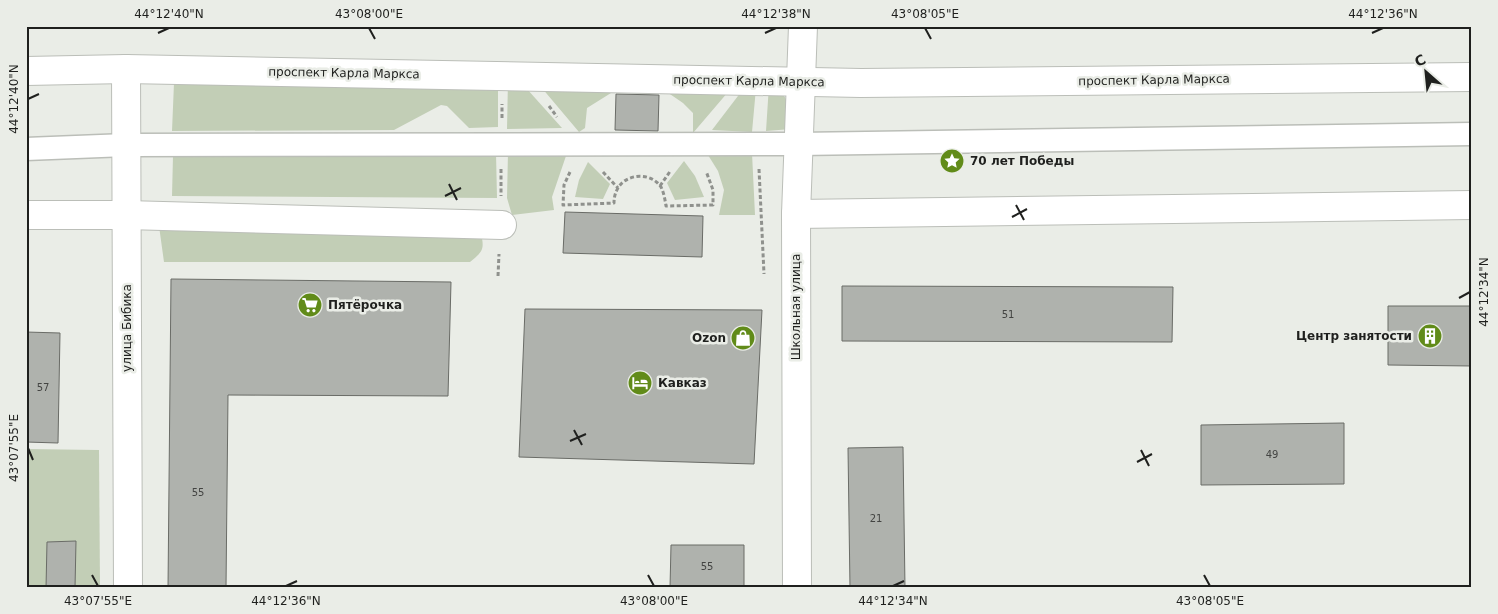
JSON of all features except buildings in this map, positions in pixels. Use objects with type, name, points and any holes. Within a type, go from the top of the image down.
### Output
[{"type":"street","name":"Школьная улица","points":[[798,588],[796,214],[803,26]]},
{"type":"street","name":"проспект Карла Маркса","points":[[26,71],[126,69],[861,83],[1472,77]]},
{"type":"street","name":"улица Бибика","points":[[126,69],[128,588]]},
{"type":"street","points":[[26,149],[126,145],[799,144],[1472,134]]},
{"type":"street","points":[[796,214],[1472,205]]},
{"type":"street","points":[[26,215],[126,215],[502,225]]},
{"type":"path","points":[[498,276],[502,225],[501,144],[503,76]]},
{"type":"path","points":[[571,144],[572,165],[564,185],[563,204],[614,203],[618,188],[630,178],[638,176],[647,177],[660,186],[664,193],[666,206],[713,205],[714,190],[704,166],[689,144],[660,186]]},
{"type":"path","points":[[757,144],[764,274]]},
{"type":"green space","points":[[518,79],[562,128],[507,129],[508,80]]},
{"type":"green space","points":[[536,81],[613,82],[611,93],[587,108],[585,128],[579,132]]},
{"type":"green space","points":[[174,83],[498,84],[498,127],[469,128],[447,106],[441,105],[394,130],[172,131]]},
{"type":"green space","points":[[734,85],[693,133],[693,113],[683,103],[664,90]]},
{"type":"green space","points":[[769,85],[781,93],[788,102],[791,129],[766,131]]},
{"type":"green space","points":[[756,88],[752,132],[712,130],[741,92]]},
{"type":"green space","points":[[508,152],[567,153],[552,197],[554,210],[512,215],[507,198]]},
{"type":"green space","points":[[496,153],[497,198],[172,196],[173,156]]},
{"type":"green space","points":[[752,153],[755,215],[719,215],[724,190],[718,171],[708,155]]},
{"type":"green space","points":[[684,161],[695,176],[704,197],[675,200],[667,183]]},
{"type":"green space","points":[[588,162],[610,184],[603,199],[575,197],[579,180]]},
{"type":"green space","points":[[159,226],[481,234],[483,244],[480,253],[470,262],[164,262]]},
{"type":"green space","points":[[26,449],[99,450],[100,588],[26,588]]},
{"type":"place","name":"70 лет Победы","points":[[952,161]]},
{"type":"place","name":"Пятёрочка","points":[[310,305]]},
{"type":"place","name":"Центр занятости","points":[[1430,336]]},
{"type":"place","name":"Ozon","points":[[743,338]]},
{"type":"place","name":"Кавказ","points":[[640,383]]}]
